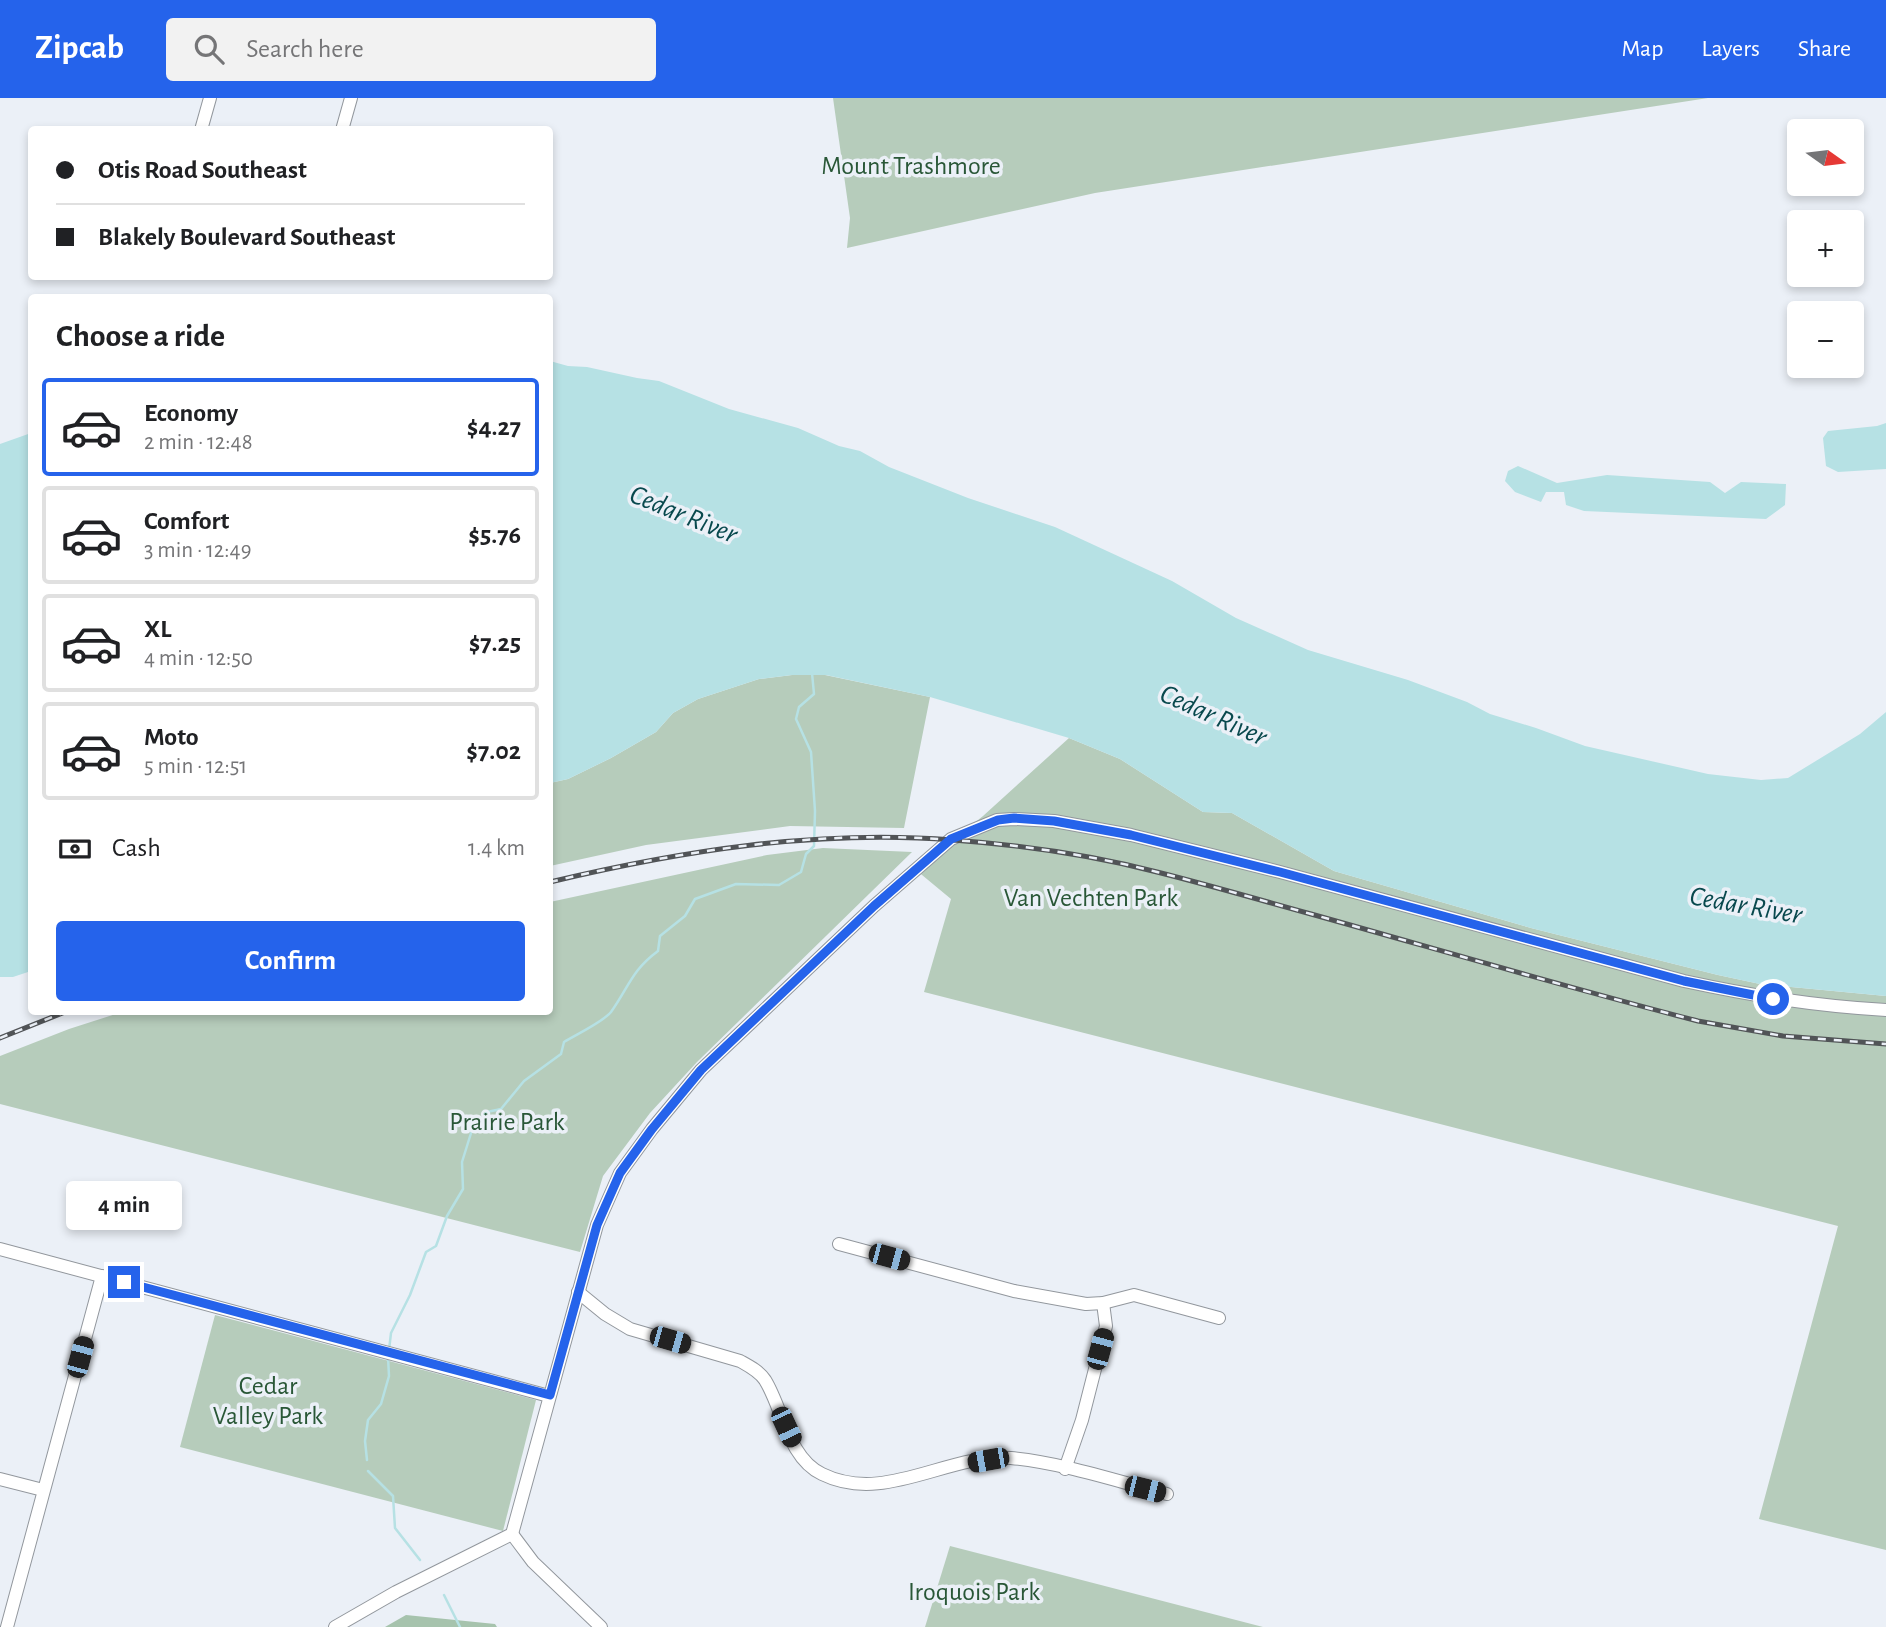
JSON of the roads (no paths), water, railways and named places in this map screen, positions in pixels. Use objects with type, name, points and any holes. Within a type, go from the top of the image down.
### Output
[{"type":"street","points":[[202,126],[210,98]]},
{"type":"street","points":[[343,126],[351,98]]},
{"type":"street","points":[[335,1627],[396,1592],[512,1534],[597,1225],[620,1173],[701,1070],[874,906],[951,839],[998,820],[1014,818],[1054,821],[1131,835],[1737,993],[1796,1003],[1886,1010]]},
{"type":"street","points":[[839,1244],[1014,1291],[1086,1304],[1135,1295],[1219,1318]]},
{"type":"street","points":[[0,1249],[550,1395]]},
{"type":"street","points":[[7,1627],[102,1276]]},
{"type":"street","points":[[578,1292],[605,1314],[630,1329],[740,1361],[754,1369],[764,1378],[797,1451],[818,1473],[830,1478],[863,1484],[881,1484],[962,1464],[1009,1458],[1167,1494]]},
{"type":"street","points":[[1065,1469],[1082,1420],[1106,1326],[1103,1303]]},
{"type":"street","points":[[0,1479],[43,1490]]},
{"type":"street","points":[[512,1534],[533,1562],[601,1627]]},
{"type":"water","name":"Cedar River","points":[[553,362],[659,381],[729,409],[798,428],[839,446],[860,451],[889,467],[968,498],[1055,527],[1172,581],[1236,618],[1308,650],[1408,680],[1467,702],[1490,714],[1585,746],[1708,774],[1761,780],[1788,778],[1860,734],[1886,712],[1886,996],[1760,984],[1718,975],[1531,928],[1334,871],[1232,813],[1203,812],[1120,759],[1069,738],[930,697],[826,675],[759,679],[698,699],[673,713],[656,732],[568,779],[553,782]]},
{"type":"water","points":[[1886,423],[1886,469],[1838,472],[1826,466],[1823,438],[1828,431]]},
{"type":"water","points":[[28,434],[28,972],[13,977],[0,977],[0,444]]},
{"type":"water","points":[[1518,466],[1557,483],[1607,475],[1710,482],[1725,493],[1741,482],[1786,484],[1785,505],[1766,519],[1584,511],[1566,505],[1564,492],[1546,492],[1541,502],[1515,492],[1505,481],[1508,471]]},
{"type":"waterway","points":[[389,1350],[391,1333],[410,1295],[426,1252],[436,1246],[447,1216],[463,1189],[462,1162],[472,1130],[487,1112],[501,1109],[524,1081],[561,1054],[564,1042],[611,1012],[636,972],[658,951],[660,936],[685,916],[695,899],[736,884],[779,885],[801,872],[806,854],[814,846],[815,811],[811,752],[796,719],[799,707],[814,694],[812,673]]},
{"type":"waterway","points":[[367,1460],[365,1441],[368,1420],[381,1404],[389,1376],[388,1357]]},
{"type":"waterway","points":[[368,1471],[393,1496],[395,1528],[420,1560]]},
{"type":"waterway","points":[[444,1595],[460,1627]]},
{"type":"railway","points":[[553,881],[699,852],[800,840],[902,837],[1030,848],[1107,861],[1176,877],[1698,1021],[1783,1036],[1886,1044]]},
{"type":"railway","points":[[0,1038],[58,1015]]},
{"type":"park label","name":"Mount Trashmore","points":[[911,165]]},
{"type":"park label","name":"Van Vechten Park","points":[[1091,897]]},
{"type":"park label","name":"Prairie Park","points":[[507,1121]]},
{"type":"park label","name":"Cedar Valley Park","points":[[268,1400]]},
{"type":"park label","name":"Iroquois Park","points":[[974,1591]]}]
